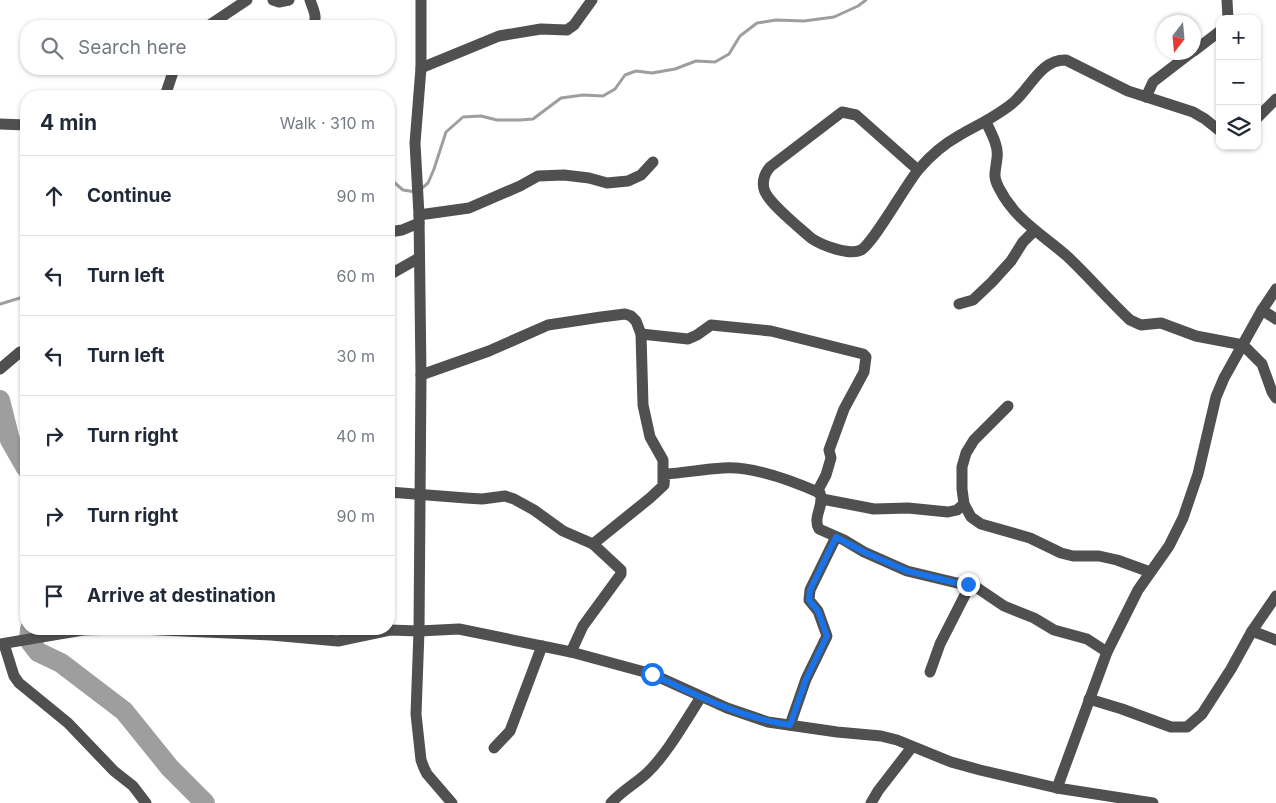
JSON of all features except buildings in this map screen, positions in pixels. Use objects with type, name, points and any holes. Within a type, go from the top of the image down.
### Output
[{"type":"street","points":[[217,20],[247,0]]},
{"type":"street","points":[[273,0],[279,2],[289,0]]},
{"type":"street","points":[[310,0],[316,15],[315,20]]},
{"type":"street","points":[[421,0],[421,68],[414,143],[419,219],[421,375],[419,631],[416,714],[421,760],[427,774],[452,803]]},
{"type":"street","points":[[421,68],[499,36],[541,29],[567,30],[574,25],[592,0]]},
{"type":"street","points":[[1227,0],[1228,15]]},
{"type":"street","points":[[1201,46],[1216,34]]},
{"type":"street","points":[[918,170],[856,114],[842,112],[770,167],[764,179],[764,189],[770,200],[811,238],[825,245],[853,252],[864,249],[918,170],[943,146],[996,116],[1015,100],[1044,68],[1058,60],[1066,60],[1128,91],[1193,112],[1216,128]]},
{"type":"street","points":[[1146,97],[1153,82],[1182,60]]},
{"type":"street","points":[[167,90],[172,75]]},
{"type":"street","points":[[1261,114],[1276,99]]},
{"type":"street","points":[[986,122],[996,147],[997,158],[994,168],[998,186],[1009,206],[1034,231],[1052,243],[1136,324],[1161,323],[1196,336],[1243,345],[1262,364],[1276,398]]},
{"type":"street","points":[[0,124],[20,125]]},
{"type":"street","points":[[395,231],[402,230],[419,219],[470,208],[538,176],[589,178],[607,183],[628,181],[641,175],[653,162]]},
{"type":"street","points":[[959,304],[973,300],[992,282],[1011,262],[1023,242],[1034,231]]},
{"type":"street","points":[[395,272],[419,258]]},
{"type":"street","points":[[1057,788],[1107,652],[1138,590],[1169,546],[1183,518],[1198,474],[1216,397],[1224,378],[1276,289]]},
{"type":"street","points":[[1262,310],[1276,318]]},
{"type":"street","points":[[421,375],[504,345],[548,325],[625,314],[631,316],[636,321],[641,334],[643,405],[650,437],[663,460],[664,486]]},
{"type":"street","points":[[641,334],[688,339],[711,325],[728,326],[771,331],[863,354],[866,357],[864,372],[844,409],[829,450],[831,458],[819,495],[816,524],[819,529],[907,571],[973,585],[1004,606],[1034,618],[1054,630],[1087,639],[1107,652]]},
{"type":"street","points":[[0,369],[20,352]]},
{"type":"street","points":[[1008,406],[974,440],[966,453],[962,474],[962,488],[964,504],[972,517],[981,524],[1030,538],[1061,553],[1073,556],[1099,556],[1117,560],[1150,572]]},
{"type":"street","points":[[593,544],[664,486],[665,474],[723,468],[739,469],[778,477],[819,495],[874,509],[914,508],[948,512],[957,510],[964,504]]},
{"type":"street","points":[[395,493],[482,499],[505,496],[534,510],[563,530],[593,544],[621,570],[621,574],[583,626],[571,652]]},
{"type":"street","points":[[790,725],[806,679],[827,636],[818,611],[809,600],[810,590],[836,537]]},
{"type":"street","points":[[930,672],[940,644],[968,589],[968,584]]},
{"type":"street","points":[[1090,699],[1122,708],[1171,727],[1187,727],[1202,714],[1231,669],[1252,631],[1276,596]]},
{"type":"street","points":[[395,630],[459,629],[571,652],[652,674],[701,697],[757,719],[837,732],[881,736],[980,770],[1057,788],[1146,802]]},
{"type":"street","points":[[1252,631],[1276,640]]},
{"type":"street","points":[[55,635],[2,644],[14,676],[19,683],[68,722],[114,771],[133,786],[146,803]]},
{"type":"street","points":[[272,635],[338,641],[366,635]]},
{"type":"street","points":[[494,748],[510,731],[542,646]]},
{"type":"street","points":[[611,803],[621,792],[647,773],[662,755],[701,697]]},
{"type":"street","points":[[871,803],[878,790],[912,748]]},
{"type":"waterway","points":[[421,189],[428,183],[446,132],[463,117],[481,116],[497,120],[533,119],[561,98],[583,95],[603,96],[615,89],[625,75],[636,71],[652,73],[675,69],[696,61],[715,62],[729,54],[740,36],[757,23],[776,20],[804,21],[834,17],[858,6],[866,0]]},
{"type":"waterway","points":[[395,183],[403,190],[416,192]]},
{"type":"waterway","points":[[0,304],[20,298]]},
{"type":"waterway","points":[[0,400],[10,440],[20,458]]},
{"type":"waterway","points":[[29,635],[29,640],[38,652],[61,663],[124,711],[170,768],[205,803]]},
{"type":"route","points":[[652,674],[727,708],[768,722],[790,725],[806,679],[827,636],[818,611],[809,600],[810,590],[836,537],[907,571],[968,584]]}]
